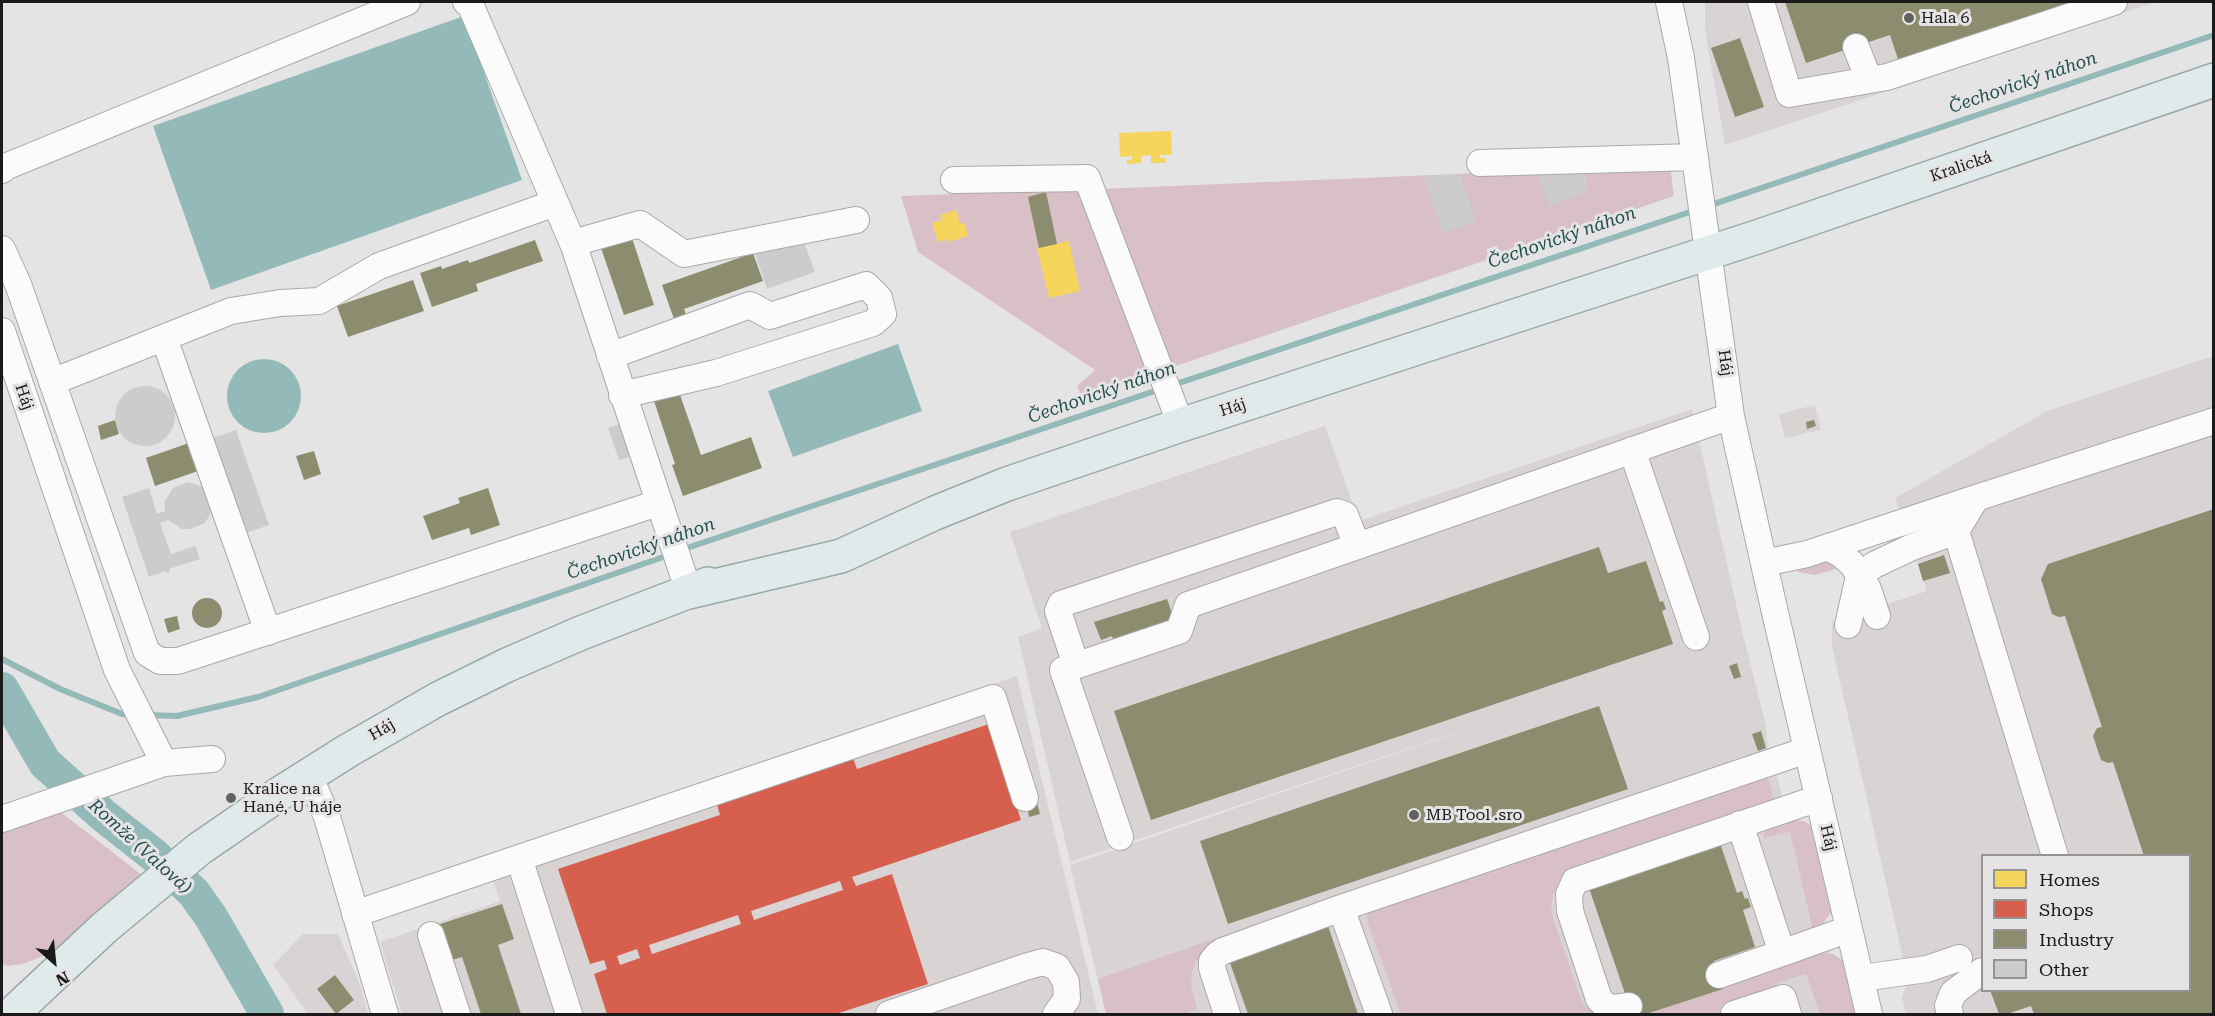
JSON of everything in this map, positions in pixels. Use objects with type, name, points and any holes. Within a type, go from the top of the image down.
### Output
[{"type":"main road","name":"Kralická","points":[[1707,239],[2214,80]]},
{"type":"main road","name":"Háj","points":[[12,1009],[147,891],[199,849],[309,775],[393,724],[475,680],[571,637],[684,578],[738,571],[834,536],[961,495],[1008,483],[1171,398],[1707,239]]},
{"type":"street","points":[[2,170],[407,2]]},
{"type":"street","points":[[466,2],[470,4],[573,243],[684,578]]},
{"type":"street","points":[[1669,2],[1679,44],[1707,239]]},
{"type":"street","points":[[1761,2],[1789,94],[1887,77],[2114,2]]},
{"type":"street","points":[[1856,46],[1869,80]]},
{"type":"street","points":[[1480,163],[1695,157]]},
{"type":"street","points":[[954,180],[1087,178],[1171,398]]},
{"type":"street","points":[[52,382],[231,311],[280,303],[319,301],[379,266],[555,203]]},
{"type":"street","points":[[573,243],[640,224],[684,254],[856,220]]},
{"type":"street","name":"Háj","points":[[1707,239],[1731,416],[1869,1014]]},
{"type":"street","points":[[2,249],[18,284],[147,652],[160,662],[178,661],[658,503]]},
{"type":"street","points":[[610,356],[750,305],[771,316],[866,285],[879,298],[883,314],[873,323],[716,373],[622,395]]},
{"type":"street","points":[[771,316],[781,352]]},
{"type":"street","name":"Háj","points":[[2,331],[117,670],[164,763]]},
{"type":"street","points":[[164,338],[268,632]]},
{"type":"street","points":[[1120,837],[1063,670],[1179,631],[1188,605],[1731,416]]},
{"type":"street","points":[[1764,563],[1828,547],[2214,421]]},
{"type":"street","points":[[1632,450],[1696,637]]},
{"type":"street","points":[[1848,624],[1859,576],[1874,565],[1912,547],[1956,531],[1976,498]]},
{"type":"street","points":[[1076,665],[1058,611],[1061,604],[1337,512],[1345,515],[1357,546]]},
{"type":"street","points":[[1956,531],[2055,854]]},
{"type":"street","points":[[1828,547],[1852,564],[1868,589],[1877,616]]},
{"type":"street","points":[[355,914],[993,698],[1025,798]]},
{"type":"street","points":[[1227,1014],[1212,968],[1212,961],[1223,951],[1341,908],[1807,750]]},
{"type":"street","points":[[2,819],[164,763],[212,759]]},
{"type":"street","points":[[309,775],[327,817],[385,1014]]},
{"type":"street","points":[[1629,1006],[1613,1008],[1606,1006],[1599,999],[1570,911],[1569,894],[1572,886],[1580,878],[1819,798]]},
{"type":"street","points":[[1740,825],[1782,953]]},
{"type":"street","points":[[519,858],[569,1014]]},
{"type":"street","points":[[1341,908],[1379,1014]]},
{"type":"street","points":[[1719,975],[1849,929]]},
{"type":"street","points":[[431,935],[457,1014]]},
{"type":"street","points":[[1861,978],[1927,969],[1959,958]]},
{"type":"street","points":[[895,1012],[1024,967],[1043,963],[1057,967],[1066,982],[1067,999],[1056,1014]]},
{"type":"street","points":[[1950,1014],[1948,1006],[1953,993],[1981,972]]},
{"type":"street","points":[[1739,1013],[1783,998],[1788,1014]]},
{"type":"street","points":[[895,1012],[945,1014]]},
{"type":"shaded area","points":[[1705,2],[2156,2],[1725,145],[1705,30]]},
{"type":"shaded area","points":[[1670,165],[1674,196],[1170,368],[1101,189]]},
{"type":"shaded area","points":[[1081,189],[1152,374],[1082,398],[1077,386],[1095,370],[918,252],[901,196]]},
{"type":"shaded area","points":[[2213,356],[2213,1014],[1906,1014],[1902,998],[1908,980],[1832,646],[1832,622],[1927,591],[1895,498],[2047,411]]},
{"type":"shaded area","points":[[1815,405],[1821,430],[1785,438],[1779,414]]},
{"type":"shaded area","points":[[1692,409],[1766,726],[1768,752],[1776,771],[1834,1014],[1106,1014],[1070,865],[1537,705],[1070,862],[1018,637],[1042,628],[1010,532],[1325,426],[1359,521]]},
{"type":"shaded area","points":[[1824,556],[1843,567],[1815,575],[1798,572],[1798,568]]},
{"type":"shaded area","points":[[1017,676],[1098,1014],[402,1014],[380,942],[500,901],[486,857]]},
{"type":"shaded area","points":[[1767,774],[1774,801],[1563,879],[1559,884],[1553,895],[1551,912],[1581,1000],[1586,1007],[1598,1014],[1401,1014],[1368,924],[1369,911]]},
{"type":"shaded area","points":[[62,813],[142,875],[58,950],[23,964],[8,966],[2,964],[2,830]]},
{"type":"shaded area","points":[[1793,820],[1804,821],[1813,827],[1833,910],[1822,925],[1813,930],[1790,832],[1764,838],[1763,835],[1774,825]]},
{"type":"shaded area","points":[[1231,933],[1209,947],[1196,961],[1191,985],[1197,1009],[1184,1014],[1106,1014],[1098,979]]},
{"type":"shaded area","points":[[303,934],[338,934],[361,987],[368,1014],[308,1014],[273,965]]},
{"type":"shaded area","points":[[1824,952],[1833,954],[1844,961],[1861,1014],[1820,1014],[1806,974],[1777,983],[1778,988],[1723,1014],[1646,1014],[1723,989],[1722,986]]},
{"type":"water","points":[[464,16],[522,180],[211,290],[153,126]]},
{"type":"water","points":[[898,344],[922,411],[793,457],[768,391]]},
{"type":"water","points":[[264,359],[285,365],[295,375],[301,396],[295,417],[285,427],[264,433],[243,427],[233,417],[227,396],[233,375],[243,365]]},
{"type":"building: Homes","points":[[1171,131],[1172,155],[1160,155],[1160,158],[1165,158],[1166,163],[1151,163],[1151,155],[1141,156],[1141,163],[1127,164],[1127,160],[1132,160],[1132,156],[1120,157],[1119,133]]},
{"type":"building: Homes","points":[[956,210],[960,224],[964,222],[968,236],[948,242],[947,239],[938,242],[932,223],[942,220],[940,215]]},
{"type":"building: Homes","points":[[1069,241],[1080,291],[1049,298],[1037,248]]},
{"type":"building: Shops","points":[[989,724],[1021,820],[852,877],[856,886],[892,874],[928,984],[836,1014],[607,1014],[594,974],[607,969],[604,960],[590,964],[558,869],[720,815],[716,801],[852,755],[857,769]],"holes":[[[840,881],[843,890],[754,920],[751,911]],[[738,915],[741,924],[652,954],[649,945]],[[637,949],[640,958],[620,965],[617,956]]]},
{"type":"building: Industry","name":"Hala 6","points":[[1785,2],[2077,2],[1899,62],[1890,35],[1806,63]]},
{"type":"building: Industry","points":[[1740,38],[1764,107],[1735,117],[1711,48]]},
{"type":"building: Industry","points":[[1046,192],[1057,244],[1039,248],[1028,197]]},
{"type":"building: Industry","points":[[631,235],[654,305],[624,315],[600,245]]},
{"type":"building: Industry","points":[[535,240],[543,261],[476,284],[478,291],[432,307],[420,273],[441,266],[442,269],[468,260],[469,263]]},
{"type":"building: Industry","points":[[753,253],[763,281],[684,309],[687,318],[675,322],[662,285]]},
{"type":"building: Industry","points":[[413,280],[424,311],[348,337],[337,306]]},
{"type":"building: Industry","points":[[679,392],[701,455],[751,437],[762,468],[683,496],[654,401]]},
{"type":"building: Industry","points":[[115,420],[119,434],[101,440],[98,426]]},
{"type":"building: Industry","points":[[1814,420],[1816,426],[1807,429],[1806,422]]},
{"type":"building: Industry","points":[[189,443],[198,471],[155,486],[146,458]]},
{"type":"building: Industry","points":[[314,451],[321,474],[304,480],[296,456]]},
{"type":"building: Industry","points":[[488,488],[500,525],[471,535],[469,528],[432,540],[423,516],[460,503],[458,498]]},
{"type":"building: Industry","points":[[2214,509],[2214,1014],[2034,1014],[2031,1006],[2007,1014],[1999,1014],[1991,992],[2191,992],[2191,854],[2143,854],[2113,762],[2108,763],[2101,760],[2093,736],[2097,728],[2102,727],[2065,616],[2059,617],[2052,614],[2041,579],[2048,564]]},
{"type":"building: Industry","points":[[1599,547],[1608,573],[1646,561],[1660,602],[1663,601],[1666,609],[1662,611],[1673,644],[1151,820],[1114,711]]},
{"type":"building: Industry","points":[[1944,555],[1950,573],[1923,581],[1918,564]]},
{"type":"building: Industry","points":[[207,598],[218,602],[222,613],[218,624],[207,628],[196,624],[192,613],[196,602]]},
{"type":"building: Industry","points":[[1167,599],[1176,625],[1115,645],[1112,636],[1101,640],[1094,622]]},
{"type":"building: Industry","points":[[177,616],[180,629],[168,633],[164,619]]},
{"type":"building: Industry","points":[[1737,663],[1741,677],[1734,679],[1729,666]]},
{"type":"building: Industry","name":"MB Tool .sro","points":[[1599,706],[1628,789],[1228,924],[1200,841]]},
{"type":"building: Industry","points":[[1761,731],[1766,748],[1758,751],[1752,734]]},
{"type":"building: Industry","points":[[1037,803],[1040,814],[1029,817],[1027,806]]},
{"type":"building: Industry","points":[[1720,843],[1737,893],[1742,891],[1745,899],[1748,898],[1751,907],[1743,910],[1755,947],[1714,961],[1723,989],[1646,1014],[1632,1014],[1589,888]]},
{"type":"building: Industry","points":[[502,904],[514,939],[498,945],[521,1014],[481,1014],[462,957],[446,962],[434,926]]},
{"type":"building: Industry","points":[[1328,926],[1358,1014],[1248,1014],[1229,960]]},
{"type":"building: Industry","points":[[335,975],[354,1000],[336,1014],[317,989]]},
{"type":"building: Other","points":[[1586,169],[1587,193],[1549,206],[1537,171]]},
{"type":"building: Other","points":[[1460,174],[1476,222],[1443,233],[1424,176]]},
{"type":"building: Other","points":[[802,237],[815,272],[767,289],[755,254]]},
{"type":"building: Other","points":[[145,386],[157,388],[170,399],[175,416],[173,428],[162,441],[145,446],[133,444],[120,433],[115,416],[117,404],[128,391]]},
{"type":"building: Other","points":[[623,423],[633,456],[619,460],[608,428]]},
{"type":"building: Other","points":[[236,430],[269,525],[241,535],[207,440]]},
{"type":"building: Other","points":[[188,482],[203,487],[208,493],[212,509],[205,523],[190,529],[182,529],[168,520],[160,523],[171,554],[195,546],[200,559],[169,569],[170,572],[165,571],[149,577],[122,497],[149,488],[157,514],[165,511],[165,501],[173,488]]},
{"type":"waterway","name":"Čechovický náhon","points":[[1708,206],[2214,35]]},
{"type":"waterway","name":"Čechovický náhon","points":[[1173,385],[1696,210]]},
{"type":"waterway","name":"Čechovický náhon","points":[[681,550],[1161,389]]},
{"type":"waterway","name":"Čechovický náhon","points":[[147,715],[177,716],[258,697],[669,555]]},
{"type":"waterway","name":"Čechovický náhon","points":[[2,659],[60,689],[122,714],[131,715]]},
{"type":"waterway","name":"Romže (Valová)","points":[[2,689],[45,763],[104,816],[155,856],[194,893],[211,917],[267,1014]]},
{"type":"place","name":"Hala 6","points":[[1909,18]]},
{"type":"place","name":"Kralice na Hané, U háje","points":[[231,798]]},
{"type":"place","name":"MB Tool .sro","points":[[1414,815]]}]
